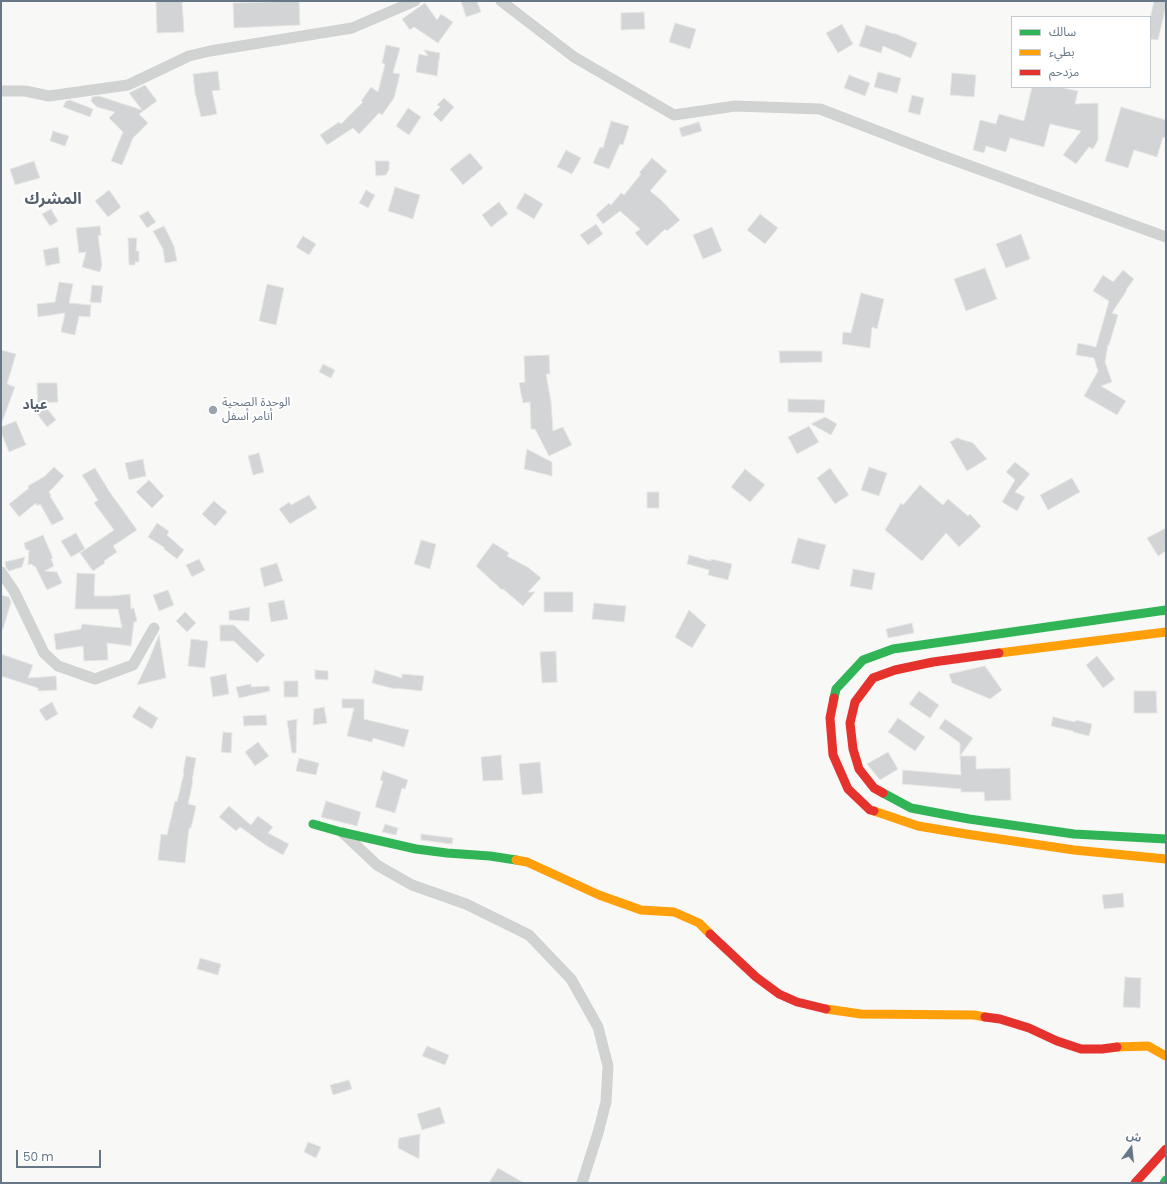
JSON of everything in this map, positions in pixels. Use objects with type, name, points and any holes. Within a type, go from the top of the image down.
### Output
[{"type":"street","points":[[1,90],[25,91],[49,96],[128,85],[189,56],[210,51],[352,28],[415,1]]},
{"type":"street","points":[[501,1],[574,57],[674,115],[735,106],[820,109],[1166,237]]},
{"type":"street","points":[[1,572],[14,591],[44,653],[58,666],[95,679],[133,666],[154,628]]},
{"type":"street","points":[[1166,610],[893,649],[863,660],[836,689],[830,718],[833,755],[848,789],[870,810],[918,826],[966,834],[1074,850],[1166,859]]},
{"type":"street","points":[[1166,632],[1016,650],[933,662],[896,670],[872,678],[855,702],[850,723],[852,749],[859,769],[874,788],[911,808],[969,819],[1074,834],[1166,839]]},
{"type":"street","points":[[313,824],[416,849],[490,856],[527,862],[599,895],[641,910],[674,912],[699,923],[756,977],[779,994],[797,1002],[822,1008],[861,1014],[938,1016],[974,1015],[1000,1019],[1029,1028],[1057,1041],[1081,1048],[1148,1046],[1166,1056]]},
{"type":"street","points":[[341,832],[377,865],[412,885],[466,904],[529,936],[571,979],[598,1027],[608,1066],[606,1102],[582,1183]]},
{"type":"street","points":[[1135,1183],[1166,1149]]},
{"type":"building","points":[[156,1],[182,1],[184,32],[157,33]]},
{"type":"building","points":[[299,1],[300,25],[234,28],[233,3]]},
{"type":"building","points":[[461,1],[477,1],[481,12],[466,17]]},
{"type":"building","points":[[1154,1],[1166,1],[1158,40],[1151,39],[1151,16]]},
{"type":"building","points":[[425,3],[437,20],[441,14],[453,22],[438,43],[414,27],[410,30],[402,19]]},
{"type":"building","points":[[644,12],[645,29],[621,30],[621,13]]},
{"type":"building","points":[[675,23],[696,29],[690,49],[669,42]]},
{"type":"building","points":[[842,24],[853,44],[838,53],[826,33]]},
{"type":"building","points":[[866,25],[894,33],[917,43],[911,58],[883,46],[881,53],[859,46]]},
{"type":"building","points":[[386,45],[400,48],[393,73],[400,74],[394,98],[382,115],[379,113],[359,134],[353,128],[327,145],[320,135],[339,122],[341,124],[363,102],[361,101],[371,87],[378,92],[385,64],[382,63]]},
{"type":"building","points":[[424,50],[440,53],[437,76],[416,72],[419,54],[428,56]]},
{"type":"building","points":[[218,71],[220,90],[212,91],[217,114],[201,117],[195,93],[193,74]]},
{"type":"building","points":[[878,72],[901,78],[897,93],[874,87]]},
{"type":"building","points":[[952,73],[976,75],[974,97],[950,95]]},
{"type":"building","points":[[849,75],[870,83],[865,96],[844,88]]},
{"type":"building","points":[[145,85],[157,101],[139,114],[148,123],[133,138],[122,165],[111,161],[123,132],[109,118],[115,112],[97,107],[91,101],[92,97],[99,96],[142,110],[129,93]]},
{"type":"building","points":[[1032,88],[1064,88],[1078,91],[1075,104],[1098,103],[1098,140],[1093,149],[1089,147],[1076,164],[1063,155],[1081,131],[1050,124],[1044,147],[1010,138],[1006,152],[986,146],[984,153],[973,150],[980,120],[996,124],[999,114],[1024,121]]},
{"type":"building","points":[[912,95],[924,98],[920,115],[908,112]]},
{"type":"building","points":[[444,98],[454,107],[441,122],[433,114],[440,107],[437,105]]},
{"type":"building","points":[[70,100],[93,109],[90,117],[63,107],[66,101]]},
{"type":"building","points":[[1121,107],[1166,120],[1166,138],[1163,137],[1157,157],[1134,150],[1128,168],[1105,161]]},
{"type":"building","points":[[408,108],[421,117],[409,135],[396,126]]},
{"type":"building","points":[[611,121],[629,126],[623,145],[620,144],[609,169],[593,163],[600,147],[603,148]]},
{"type":"building","points":[[699,122],[702,131],[682,137],[679,128]]},
{"type":"building","points":[[53,131],[69,136],[65,146],[50,141]]},
{"type":"building","points":[[566,150],[581,158],[572,174],[557,167]]},
{"type":"building","points":[[470,153],[483,168],[463,185],[450,169]]},
{"type":"building","points":[[652,158],[667,171],[650,191],[680,220],[667,231],[665,229],[647,246],[635,233],[640,229],[620,211],[603,224],[596,215],[609,203],[611,205],[621,193],[624,195],[641,174],[639,173]]},
{"type":"building","points":[[34,161],[40,178],[15,185],[10,169]]},
{"type":"building","points":[[375,161],[389,161],[389,169],[386,175],[376,176]]},
{"type":"building","points":[[395,187],[420,195],[413,219],[388,211]]},
{"type":"building","points":[[109,190],[121,207],[108,217],[95,201]]},
{"type":"building","points":[[366,190],[375,195],[368,208],[359,203]]},
{"type":"building","points":[[525,193],[543,204],[534,219],[516,208]]},
{"type":"building","points":[[499,202],[508,214],[491,227],[482,215]]},
{"type":"building","points":[[51,209],[58,221],[50,226],[42,214]]},
{"type":"building","points":[[148,211],[156,222],[147,228],[139,216]]},
{"type":"building","points":[[760,214],[778,228],[765,244],[747,230]]},
{"type":"building","points":[[596,224],[603,234],[588,245],[580,235]]},
{"type":"building","points":[[100,226],[101,235],[98,236],[102,265],[100,272],[82,267],[86,252],[79,253],[76,228]]},
{"type":"building","points":[[164,226],[174,246],[177,261],[165,263],[163,249],[153,231]]},
{"type":"building","points":[[712,227],[722,251],[703,259],[693,235]]},
{"type":"building","points":[[1021,234],[1030,259],[1006,268],[996,244]]},
{"type":"building","points":[[303,236],[316,244],[309,255],[296,247]]},
{"type":"building","points":[[128,238],[137,238],[136,251],[139,251],[139,262],[135,262],[135,265],[129,265]]},
{"type":"building","points":[[58,247],[60,263],[46,266],[43,250]]},
{"type":"building","points":[[985,268],[997,299],[966,311],[954,279]]},
{"type":"building","points":[[1123,270],[1134,279],[1112,313],[1118,315],[1108,345],[1105,362],[1112,382],[1101,386],[1126,401],[1117,415],[1084,396],[1098,371],[1094,358],[1076,355],[1078,343],[1096,347],[1109,301],[1093,291],[1103,275],[1113,282]]},
{"type":"building","points":[[59,282],[73,284],[69,303],[91,305],[90,317],[79,316],[75,335],[61,332],[65,313],[38,317],[37,304],[55,302]]},
{"type":"building","points":[[267,284],[284,288],[276,325],[259,321]]},
{"type":"building","points":[[92,285],[103,286],[101,303],[90,302]]},
{"type":"building","points":[[861,293],[884,299],[877,329],[872,327],[870,348],[842,344],[843,332],[851,333]]},
{"type":"building","points":[[1,350],[16,354],[7,384],[15,387],[2,422],[1,421]]},
{"type":"building","points":[[779,351],[822,351],[822,362],[780,363]]},
{"type":"building","points":[[549,355],[550,374],[546,374],[551,402],[553,431],[563,427],[572,445],[549,456],[535,429],[531,429],[530,402],[523,403],[519,383],[525,382],[524,356]]},
{"type":"building","points":[[323,364],[335,370],[331,378],[319,372]]},
{"type":"building","points":[[37,383],[57,383],[58,402],[43,403],[56,420],[47,427],[38,415]]},
{"type":"building","points":[[788,399],[825,400],[824,413],[788,412]]},
{"type":"building","points":[[825,417],[837,424],[831,435],[811,424]]},
{"type":"building","points":[[16,421],[26,445],[9,452],[1,432],[1,427]]},
{"type":"building","points":[[809,426],[819,442],[797,454],[788,437]]},
{"type":"building","points":[[957,438],[973,443],[987,459],[967,471],[950,442]]},
{"type":"building","points":[[527,449],[552,462],[552,476],[524,469]]},
{"type":"building","points":[[259,453],[264,472],[253,475],[248,456]]},
{"type":"building","points":[[143,459],[146,476],[129,480],[125,463]]},
{"type":"building","points":[[1015,462],[1030,474],[1015,492],[1025,497],[1017,511],[1002,502],[1015,480],[1006,472]]},
{"type":"building","points":[[54,467],[64,476],[49,492],[64,519],[52,525],[40,504],[37,506],[36,503],[19,517],[9,504],[29,488],[28,486],[45,476]]},
{"type":"building","points":[[869,467],[887,473],[879,496],[861,490]]},
{"type":"building","points":[[95,468],[109,491],[137,530],[113,546],[117,552],[93,571],[80,553],[114,530],[94,503],[98,500],[82,475]]},
{"type":"building","points":[[830,468],[849,495],[835,504],[817,478]]},
{"type":"building","points":[[745,469],[765,485],[750,502],[731,487]]},
{"type":"building","points":[[1072,478],[1080,492],[1048,510],[1040,495]]},
{"type":"building","points":[[149,480],[164,496],[152,508],[136,492]]},
{"type":"building","points":[[920,485],[943,505],[948,499],[968,516],[970,514],[981,526],[959,547],[946,533],[922,561],[885,530],[901,503],[903,505]]},
{"type":"building","points":[[647,492],[659,492],[659,508],[647,508]]},
{"type":"building","points":[[309,495],[317,508],[290,524],[279,509],[289,502],[291,505]]},
{"type":"building","points":[[214,501],[227,512],[215,526],[202,514]]},
{"type":"building","points":[[157,523],[169,531],[167,535],[184,550],[177,559],[164,549],[165,548],[148,537]]},
{"type":"building","points":[[1166,528],[1166,551],[1158,556],[1147,538]]},
{"type":"building","points":[[76,533],[85,549],[71,557],[61,541]]},
{"type":"building","points":[[43,535],[53,558],[51,559],[54,566],[45,571],[57,572],[62,583],[47,590],[35,566],[32,564],[28,565],[29,550],[26,550],[24,543]]},
{"type":"building","points":[[798,538],[826,545],[819,570],[791,563]]},
{"type":"building","points":[[421,540],[436,544],[430,569],[414,564]]},
{"type":"building","points":[[493,543],[509,553],[507,556],[529,568],[541,578],[528,592],[535,592],[523,606],[503,589],[502,590],[476,566]]},
{"type":"building","points":[[689,555],[711,561],[711,559],[732,564],[728,580],[708,575],[709,570],[687,564]]},
{"type":"building","points":[[25,557],[22,567],[9,571],[6,568],[5,562]]},
{"type":"building","points":[[199,559],[205,570],[192,577],[186,565]]},
{"type":"building","points":[[277,563],[283,581],[264,587],[260,568]]},
{"type":"building","points":[[853,569],[875,573],[872,590],[850,586]]},
{"type":"building","points":[[77,573],[95,574],[94,596],[130,594],[131,609],[134,608],[137,621],[134,622],[131,646],[107,643],[108,660],[84,661],[83,646],[56,650],[54,634],[81,629],[82,624],[122,628],[118,609],[75,609]]},
{"type":"building","points":[[168,590],[174,605],[159,611],[153,595]]},
{"type":"building","points":[[544,592],[573,592],[573,612],[544,612]]},
{"type":"building","points":[[1,595],[9,597],[11,602],[3,629],[1,628]]},
{"type":"building","points":[[284,600],[288,619],[271,622],[268,603]]},
{"type":"building","points":[[594,603],[626,606],[624,622],[592,619]]},
{"type":"building","points":[[250,607],[249,621],[229,620],[229,611]]},
{"type":"building","points":[[689,610],[706,625],[692,648],[675,637]]},
{"type":"building","points":[[185,612],[196,623],[187,632],[176,621]]},
{"type":"building","points":[[912,623],[914,633],[888,638],[886,629]]},
{"type":"building","points":[[220,625],[234,625],[265,655],[257,663],[234,641],[220,641]]},
{"type":"building","points":[[159,635],[166,678],[137,685],[148,662]]},
{"type":"building","points":[[191,639],[208,641],[205,668],[188,666]]},
{"type":"building","points":[[556,651],[557,682],[542,683],[540,652]]},
{"type":"building","points":[[1,654],[33,665],[28,678],[56,676],[57,690],[38,691],[38,688],[1,676]]},
{"type":"building","points":[[1097,656],[1115,679],[1103,688],[1086,665]]},
{"type":"building","points":[[985,666],[1002,690],[990,699],[952,683],[949,674]]},
{"type":"building","points":[[315,670],[328,671],[328,680],[315,679]]},
{"type":"building","points":[[375,670],[402,678],[402,674],[424,676],[422,691],[395,689],[372,683]]},
{"type":"building","points":[[226,674],[229,694],[213,697],[210,677]]},
{"type":"building","points":[[284,681],[298,681],[298,697],[284,697]]},
{"type":"building","points":[[251,684],[251,687],[269,686],[270,691],[239,698],[236,687]]},
{"type":"building","points":[[919,691],[939,705],[930,718],[909,704]]},
{"type":"building","points":[[1134,691],[1156,691],[1157,713],[1134,713]]},
{"type":"building","points":[[342,699],[364,699],[364,719],[409,730],[404,747],[373,738],[372,742],[347,736],[354,708],[342,708]]},
{"type":"building","points":[[52,702],[58,714],[46,721],[39,710]]},
{"type":"building","points":[[139,706],[158,718],[152,729],[132,717]]},
{"type":"building","points":[[324,707],[327,723],[313,725],[314,709]]},
{"type":"building","points":[[266,715],[267,725],[244,726],[243,716]]},
{"type":"building","points":[[1053,717],[1092,724],[1089,736],[1051,726]]},
{"type":"building","points":[[898,718],[925,737],[915,751],[888,732]]},
{"type":"building","points":[[297,719],[296,753],[292,753],[287,721]]},
{"type":"building","points":[[945,719],[973,738],[960,756],[960,743],[939,728]]},
{"type":"building","points":[[223,732],[232,733],[231,753],[221,752]]},
{"type":"building","points":[[258,742],[269,756],[255,766],[245,752]]},
{"type":"building","points":[[888,752],[898,769],[880,780],[867,764]]},
{"type":"building","points":[[501,755],[503,780],[483,781],[481,757]]},
{"type":"building","points":[[186,756],[196,758],[188,804],[196,806],[191,828],[189,828],[185,863],[158,860],[161,834],[167,835],[175,801],[177,802],[184,773]]},
{"type":"building","points":[[960,756],[976,756],[976,769],[1010,768],[1011,800],[985,801],[984,792],[961,792],[961,789],[902,784],[903,770],[961,775]]},
{"type":"building","points":[[299,758],[319,763],[316,775],[296,771]]},
{"type":"building","points":[[540,762],[543,793],[522,795],[519,764]]},
{"type":"building","points":[[383,771],[408,780],[405,789],[402,788],[395,813],[375,807],[383,781],[380,780]]},
{"type":"building","points":[[326,801],[361,812],[357,826],[321,817]]},
{"type":"building","points":[[229,806],[251,825],[258,816],[273,827],[268,833],[289,844],[283,855],[240,827],[236,831],[219,817]]},
{"type":"building","points":[[385,824],[398,828],[396,835],[382,832]]},
{"type":"building","points":[[421,834],[453,838],[452,844],[421,840]]},
{"type":"building","points":[[1123,893],[1124,907],[1104,909],[1102,895]]},
{"type":"building","points":[[200,958],[221,964],[218,975],[197,969]]},
{"type":"building","points":[[1125,977],[1141,978],[1140,1008],[1123,1007]]},
{"type":"building","points":[[427,1046],[449,1055],[445,1065],[422,1056]]},
{"type":"building","points":[[349,1080],[352,1089],[333,1095],[330,1085]]},
{"type":"building","points":[[440,1107],[445,1123],[422,1130],[417,1114]]},
{"type":"building","points":[[420,1134],[419,1159],[398,1148],[399,1138]]},
{"type":"building","points":[[308,1142],[321,1147],[316,1158],[304,1152]]},
{"type":"building","points":[[498,1168],[524,1183],[489,1183]]},
{"type":"traffic: fast","points":[[834,698],[836,689],[863,660],[893,649],[1166,610]]},
{"type":"traffic: fast","points":[[883,793],[911,808],[969,819],[1074,834],[1166,839]]},
{"type":"traffic: fast","points":[[313,824],[416,849],[516,860]]},
{"type":"traffic: slow","points":[[999,653],[1166,632]]},
{"type":"traffic: slow","points":[[874,811],[918,826],[966,834],[1074,850],[1166,859]]},
{"type":"traffic: slow","points":[[516,860],[527,862],[599,895],[641,910],[674,912],[699,923],[710,934]]},
{"type":"traffic: slow","points":[[826,1009],[861,1014],[974,1015],[985,1017]]},
{"type":"traffic: slow","points":[[1117,1047],[1148,1046],[1166,1056]]},
{"type":"traffic: jam","points":[[883,793],[874,788],[859,769],[853,749],[850,723],[855,702],[873,678],[895,670],[933,662],[999,653]]},
{"type":"traffic: jam","points":[[834,698],[830,718],[833,755],[848,789],[870,810],[874,811]]},
{"type":"traffic: jam","points":[[710,934],[756,977],[779,994],[797,1002],[826,1009]]},
{"type":"traffic: jam","points":[[985,1017],[1000,1019],[1029,1028],[1057,1041],[1081,1049],[1117,1047]]},
{"type":"traffic: jam","points":[[1135,1183],[1166,1149]]},
{"type":"place","name":"الوحدة الصحية أنامر أسفل","points":[[213,410]]},
{"type":"district","name":"المشرك","points":[[53,200]]},
{"type":"district","name":"عياد","points":[[35,405]]}]
